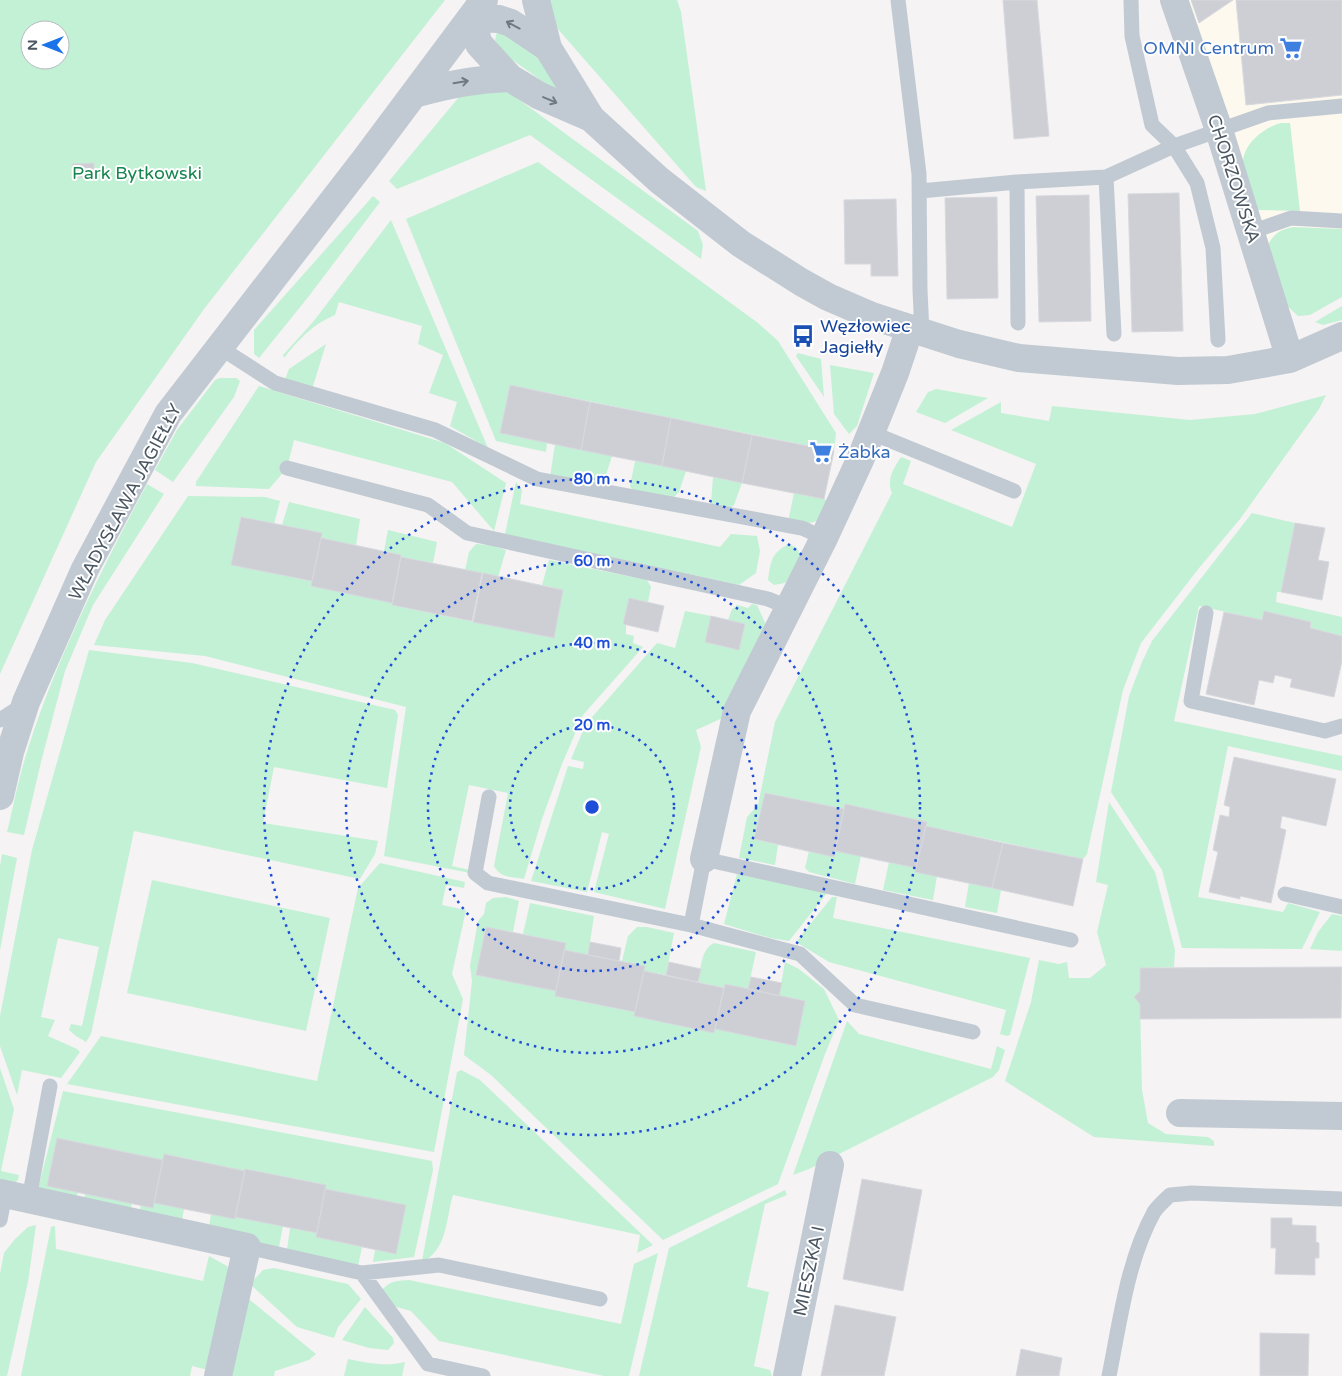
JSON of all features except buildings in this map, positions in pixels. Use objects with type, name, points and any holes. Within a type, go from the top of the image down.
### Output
[{"type":"street","points":[[536,0],[548,48],[591,118],[659,180],[741,244],[801,282],[872,316],[916,331],[1019,358],[1178,371],[1228,370],[1290,359],[1342,336]]},
{"type":"street","name":"CHORZOWSKA","points":[[1174,0],[1219,130],[1290,359]]},
{"type":"street","points":[[548,48],[511,23],[478,9],[479,44],[510,78],[540,96],[591,118]]},
{"type":"street","name":"WŁADYSŁAWA JAGIEŁŁY","points":[[0,796],[10,752],[26,702],[85,569],[168,414],[478,9]]},
{"type":"street","points":[[414,94],[451,84],[481,79],[510,78]]},
{"type":"street","points":[[704,859],[737,711],[824,538],[916,331]]},
{"type":"street","points":[[1180,1113],[1342,1116]]},
{"type":"street","name":"MIESZKA I","points":[[787,1376],[830,1166]]},
{"type":"street","points":[[8,1201],[247,1248],[218,1376]]},
{"type":"lane","points":[[898,0],[920,191],[920,290],[916,331]]},
{"type":"lane","points":[[1131,0],[1132,36],[1152,125],[1174,146],[1197,183],[1213,248],[1218,340]]},
{"type":"lane","points":[[920,191],[1017,182],[1106,177],[1174,146],[1268,113],[1342,106]]},
{"type":"lane","points":[[1106,177],[1114,334]]},
{"type":"lane","points":[[1017,182],[1018,322]]},
{"type":"lane","points":[[1251,232],[1291,218],[1342,221]]},
{"type":"lane","points":[[219,347],[275,384],[435,430],[536,479],[802,528],[824,538]]},
{"type":"lane","points":[[872,433],[1014,491]]},
{"type":"lane","points":[[287,468],[428,505],[467,533],[768,599],[788,607]]},
{"type":"lane","points":[[1206,613],[1191,701],[1325,731],[1342,726]]},
{"type":"lane","points":[[0,720],[26,702]]},
{"type":"lane","points":[[489,797],[475,873],[488,883],[691,925],[800,954],[856,1005],[973,1032]]},
{"type":"lane","points":[[691,925],[704,859],[1071,940]]},
{"type":"lane","points":[[1286,894],[1342,907]]},
{"type":"lane","points":[[8,1201],[50,1086]]},
{"type":"lane","points":[[1109,1376],[1127,1287],[1138,1249],[1155,1210],[1170,1195],[1192,1193],[1342,1199]]},
{"type":"lane","points":[[247,1248],[362,1272],[439,1265],[600,1299]]},
{"type":"lane","points":[[362,1272],[428,1364],[483,1376]]},
{"type":"shaded area","points":[[1175,0],[1342,0],[1342,286],[1290,311]]},
{"type":"green space","name":"Park Bytkowski","points":[[0,0],[445,0],[204,309],[96,462],[0,674]]},
{"type":"green space","points":[[547,0],[677,0],[681,12],[706,191],[696,187],[557,28]]},
{"type":"green space","points":[[497,32],[519,38],[550,69],[573,103],[504,54],[495,40]]},
{"type":"green space","points":[[494,89],[510,93],[698,231],[703,245],[701,259],[530,135],[397,189],[389,181],[464,91]]},
{"type":"green space","points":[[1281,123],[1290,123],[1300,211],[1258,210],[1243,166],[1244,155],[1251,142],[1268,128]]},
{"type":"green space","points":[[538,162],[758,323],[778,341],[836,433],[834,451],[510,385],[500,433],[547,443],[546,452],[496,441],[406,219]]},
{"type":"green space","points":[[373,196],[380,202],[309,296],[259,358],[254,354],[254,330]]},
{"type":"green space","points":[[391,220],[488,448],[450,426],[457,402],[429,393],[443,355],[418,344],[422,326],[339,302],[335,315],[307,333],[284,358],[283,355],[313,322]]},
{"type":"green space","points":[[1293,227],[1342,229],[1342,297],[1310,315],[1298,316],[1284,303],[1268,245],[1278,233]]},
{"type":"green space","points":[[1342,306],[1342,320],[1323,325],[1315,322]]},
{"type":"green space","points":[[326,344],[312,389],[284,382],[289,369]]},
{"type":"green space","points":[[798,353],[821,359],[824,397],[796,356]]},
{"type":"green space","points":[[830,365],[874,373],[857,426],[849,434],[834,414]]},
{"type":"green space","points":[[220,378],[236,378],[240,381],[234,397],[173,482],[155,470],[177,430],[215,380]]},
{"type":"green space","points":[[259,386],[445,443],[506,483],[494,531],[452,482],[294,440],[287,468],[269,489],[196,486],[196,482]]},
{"type":"green space","points":[[936,389],[988,398],[945,423],[916,412],[928,392]]},
{"type":"green space","points":[[1326,395],[1319,409],[1240,519],[1141,643],[1123,690],[1087,854],[1083,859],[926,826],[926,822],[845,804],[844,809],[766,793],[754,839],[778,845],[775,865],[739,858],[747,817],[758,805],[775,722],[892,493],[890,478],[901,457],[911,461],[903,484],[1012,527],[1036,464],[951,430],[1001,402],[1001,413],[1049,421],[1052,406],[1190,420],[1255,414]]},
{"type":"green space","points":[[555,444],[612,456],[604,481],[593,486],[550,477]]},
{"type":"green space","points":[[635,461],[686,471],[679,492],[672,499],[634,493],[630,486]]},
{"type":"green space","points":[[713,477],[742,483],[734,505],[728,510],[711,504]]},
{"type":"green space","points":[[516,482],[522,490],[520,504],[720,547],[731,534],[757,536],[760,551],[756,573],[739,585],[505,534]]},
{"type":"green space","points":[[147,484],[164,494],[93,605],[65,671],[24,835],[7,832],[24,762],[63,654],[95,585]]},
{"type":"green space","points":[[794,493],[824,499],[831,503],[821,520],[806,524],[788,522]]},
{"type":"green space","points":[[188,496],[265,497],[280,501],[274,524],[241,517],[232,565],[312,581],[311,586],[392,603],[392,605],[553,638],[563,590],[542,585],[549,560],[647,580],[651,587],[648,602],[629,598],[623,624],[626,625],[626,634],[634,636],[633,643],[643,647],[583,715],[562,764],[542,819],[524,879],[503,875],[494,866],[508,793],[469,785],[452,866],[470,870],[470,873],[384,856],[406,707],[205,656],[94,645],[105,620]]},
{"type":"green space","points":[[289,502],[360,519],[356,545],[321,539],[282,525]]},
{"type":"green space","points":[[1252,513],[1295,523],[1281,592],[1277,592],[1276,602],[1342,617],[1342,636],[1310,628],[1311,622],[1264,611],[1262,620],[1199,606],[1174,721],[1342,756],[1342,771],[1228,746],[1198,897],[1283,912],[1288,903],[1320,912],[1302,949],[1182,948],[1162,870],[1111,792],[1129,696],[1152,641]]},
{"type":"green space","points":[[388,530],[437,542],[433,563],[401,557],[401,555],[384,551]]},
{"type":"green space","points":[[476,544],[489,545],[506,550],[498,577],[465,570],[469,552]]},
{"type":"green space","points":[[789,544],[797,548],[801,556],[797,568],[785,583],[774,585],[768,580],[771,563],[775,554]]},
{"type":"green space","points":[[752,604],[757,605],[766,625],[727,716],[696,730],[701,747],[665,909],[594,892],[609,834],[602,832],[587,892],[531,881],[568,766],[583,769],[584,762],[571,759],[586,724],[657,643],[675,648],[685,611],[711,616],[705,642],[739,650],[745,624],[728,620],[732,609],[737,605],[748,608]]},
{"type":"green space","points":[[89,650],[192,663],[395,710],[398,715],[387,788],[274,767],[263,823],[378,841],[375,854],[360,879],[134,831],[91,1034],[86,1042],[69,1030],[71,1024],[82,1026],[99,947],[58,938],[41,1017],[55,1020],[48,1036],[80,1052],[61,1078],[22,1070],[17,1095],[0,1046],[0,1016],[32,850]]},
{"type":"green space","points":[[1109,802],[1155,872],[1175,950],[1174,967],[1140,968],[1140,991],[1134,997],[1140,1004],[1142,1090],[1148,1123],[1166,1134],[1208,1137],[1214,1141],[1214,1146],[1094,1137],[1005,1081],[1031,1002],[1039,960],[1059,964],[1067,962],[1069,978],[1090,978],[1106,965],[1097,932],[1108,885],[1096,882]]},
{"type":"green space","points":[[809,851],[835,851],[861,856],[855,884],[809,872],[805,868]]},
{"type":"green space","points":[[2,854],[17,858],[0,950],[0,866]]},
{"type":"green space","points":[[889,862],[916,868],[915,872],[937,876],[933,900],[883,890]]},
{"type":"green space","points":[[380,863],[465,882],[464,888],[446,885],[442,905],[466,910],[452,974],[463,999],[434,1152],[67,1084],[101,1036],[317,1081],[358,888]]},
{"type":"green space","points":[[737,874],[827,893],[789,941],[770,938],[724,924]]},
{"type":"green space","points":[[152,880],[330,918],[306,1031],[127,993]]},
{"type":"green space","points":[[969,883],[1001,890],[997,913],[965,907]]},
{"type":"green space","points":[[506,897],[519,901],[513,932],[486,927],[477,975],[556,991],[555,996],[635,1012],[634,1016],[714,1033],[715,1029],[796,1046],[805,1001],[779,996],[785,962],[799,969],[824,989],[839,1020],[778,1184],[663,1240],[491,1075],[464,1055],[472,981],[470,966],[478,921],[484,914],[486,903],[493,898]]},
{"type":"green space","points":[[832,897],[837,897],[833,918],[1030,958],[1010,1035],[1000,1034],[1006,1010],[829,962],[796,942]]},
{"type":"green space","points":[[530,903],[594,916],[588,955],[564,950],[565,943],[523,934]]},
{"type":"green space","points":[[1332,914],[1342,916],[1342,951],[1310,949],[1318,932]]},
{"type":"green space","points":[[637,927],[647,927],[674,933],[666,975],[644,971],[644,966],[622,961],[628,936]]},
{"type":"green space","points":[[714,943],[756,952],[748,989],[725,984],[724,988],[698,982],[704,954]]},
{"type":"green space","points":[[847,1021],[859,1034],[991,1069],[997,1046],[1005,1050],[999,1070],[993,1077],[809,1169],[793,1175]]},
{"type":"green space","points":[[0,1068],[14,1109],[1,1171],[19,1175],[18,1180],[14,1184],[0,1184]]},
{"type":"green space","points":[[461,1070],[480,1080],[653,1245],[637,1253],[640,1235],[453,1195],[442,1240],[433,1255],[422,1261],[457,1072]]},
{"type":"green space","points":[[63,1091],[432,1161],[433,1170],[414,1257],[373,1262],[375,1250],[396,1253],[406,1206],[325,1189],[326,1185],[245,1169],[245,1171],[165,1154],[163,1160],[57,1138],[47,1186],[78,1192],[75,1205],[38,1189]]},
{"type":"green space","points":[[785,1190],[787,1195],[765,1204],[747,1287],[769,1292],[754,1366],[770,1370],[772,1376],[639,1376],[669,1248]]},
{"type":"green space","points":[[85,1194],[132,1203],[129,1216],[83,1207]]},
{"type":"green space","points":[[154,1203],[184,1209],[181,1226],[138,1219],[141,1205],[153,1208]]},
{"type":"green space","points":[[211,1214],[283,1226],[279,1247],[208,1234]]},
{"type":"green space","points":[[36,1225],[28,1282],[7,1376],[0,1376],[0,1274],[4,1253],[28,1227]]},
{"type":"green space","points":[[55,1226],[56,1249],[203,1281],[209,1256],[227,1266],[233,1278],[212,1371],[192,1366],[190,1376],[21,1376],[51,1227]]},
{"type":"green space","points":[[290,1228],[317,1233],[316,1237],[362,1247],[358,1266],[287,1250]]},
{"type":"green space","points":[[658,1253],[629,1376],[604,1376],[439,1341],[411,1311],[393,1306],[381,1292],[396,1281],[409,1280],[621,1324],[634,1264]]},
{"type":"green space","points":[[274,1268],[348,1284],[361,1299],[338,1327],[334,1338],[297,1327],[250,1284],[263,1270]]},
{"type":"green space","points":[[245,1296],[316,1354],[309,1360],[275,1371],[274,1376],[227,1376]]},
{"type":"green space","points":[[365,1307],[393,1338],[394,1343],[388,1350],[369,1348],[342,1340]]},
{"type":"green space","points":[[348,1359],[383,1364],[405,1362],[402,1376],[344,1376]]},
{"type":"place","name":"OMNI Centrum","points":[[1291,48]]},
{"type":"place","name":"Węzłowiec Jagiełły","points":[[803,336]]},
{"type":"place","name":"Żabka","points":[[821,452]]}]
